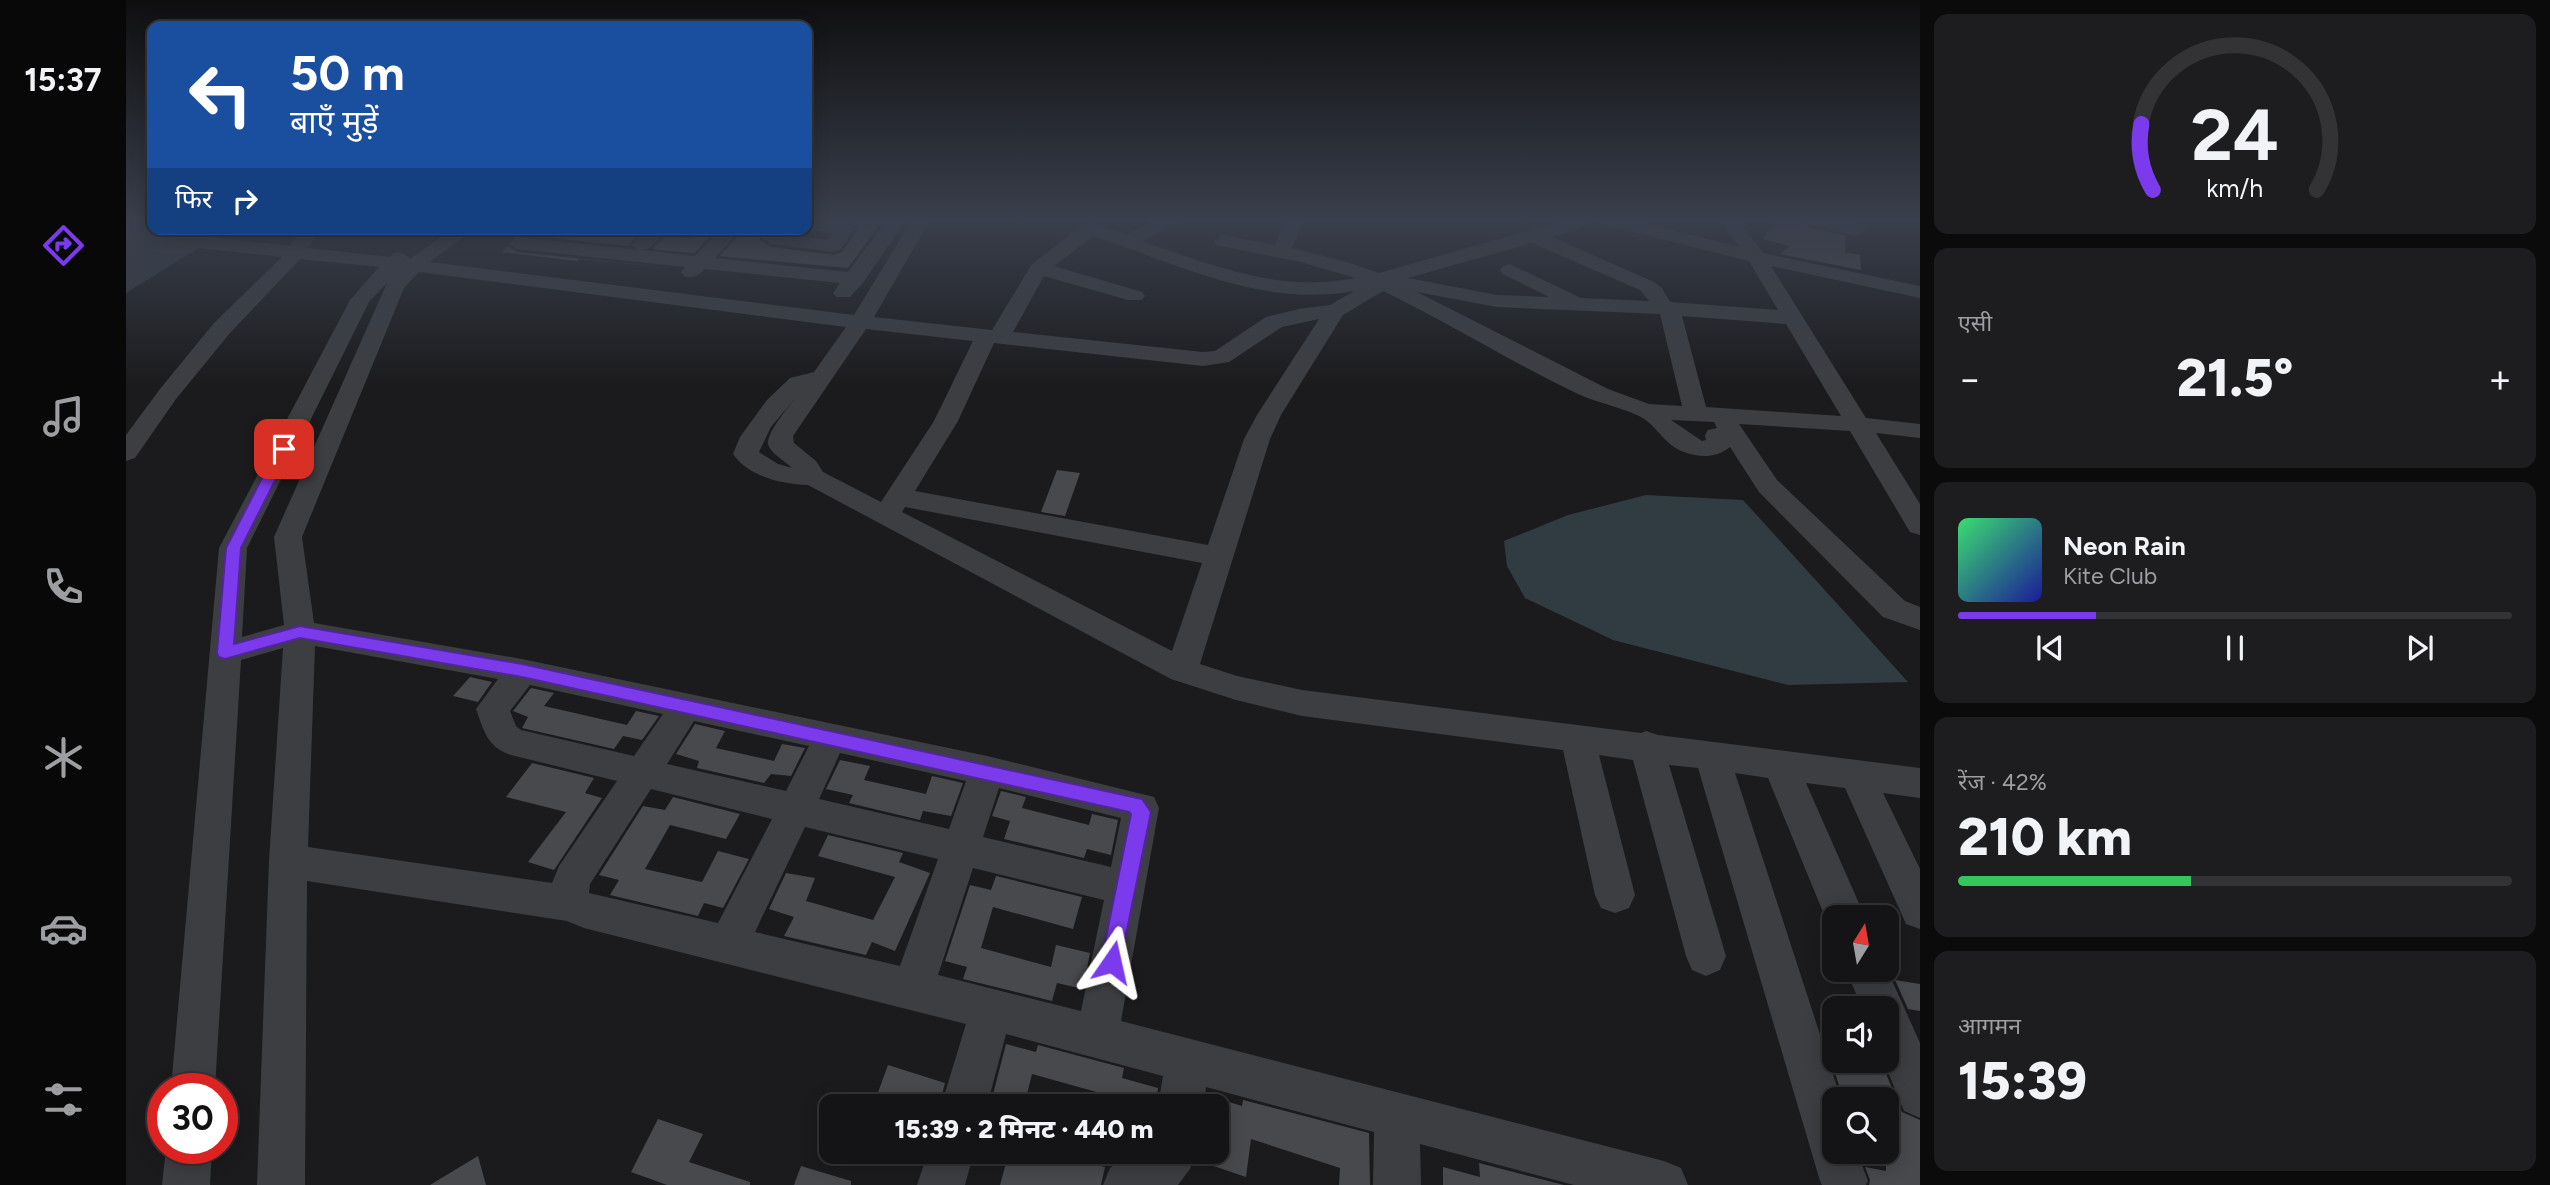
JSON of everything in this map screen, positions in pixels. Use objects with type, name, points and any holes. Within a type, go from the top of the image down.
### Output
[{"type":"street","points":[[126,453],[167,394],[222,328],[271,275]]},
{"type":"street","points":[[194,1073],[233,548],[360,300],[390,275]]},
{"type":"street","points":[[281,1185],[288,861],[300,632],[288,537],[400,275]]},
{"type":"street","points":[[491,275],[860,322],[1213,359],[1221,357],[1274,322],[1335,311]]},
{"type":"street","points":[[670,275],[841,293],[847,290],[859,275]]},
{"type":"street","points":[[824,275],[856,279]]},
{"type":"street","points":[[813,477],[807,467],[781,444],[781,436],[860,322],[888,275]]},
{"type":"street","points":[[892,507],[946,421],[993,336],[1034,275]]},
{"type":"street","points":[[1064,275],[1135,296]]},
{"type":"street","points":[[1227,275],[1267,286],[1295,289],[1321,288],[1396,275]]},
{"type":"street","points":[[1364,275],[1497,301],[1666,308],[1794,318]]},
{"type":"street","points":[[1521,275],[1578,304]]},
{"type":"street","points":[[1623,275],[1655,292],[1666,308],[1718,425],[1768,486],[1894,608],[1902,614],[1920,619]]},
{"type":"street","points":[[1767,275],[1920,526]]},
{"type":"street","points":[[1842,275],[1920,292]]},
{"type":"street","points":[[665,298],[686,277]]},
{"type":"street","points":[[1182,670],[1258,439],[1269,415],[1335,311],[1379,280]]},
{"type":"street","points":[[1379,280],[1609,400],[1718,425]]},
{"type":"street","points":[[820,379],[807,379],[790,389],[747,445],[746,454],[780,475],[813,477],[892,507],[1182,670],[1236,688],[1302,703],[1646,745],[1781,766],[1920,783]]},
{"type":"street","points":[[1649,411],[1667,430],[1718,425],[1858,424],[1920,431]]},
{"type":"street","points":[[892,507],[1219,557]]},
{"type":"street","points":[[225,653],[300,632],[522,671],[987,771],[1141,808],[1097,1036]]},
{"type":"street","points":[[522,671],[492,709],[504,738],[793,810],[1126,888]]},
{"type":"street","points":[[572,904],[569,891],[573,878],[686,706]]},
{"type":"street","points":[[729,943],[831,737]]},
{"type":"street","points":[[1577,737],[1615,895]]},
{"type":"street","points":[[1646,745],[1706,956]]},
{"type":"street","points":[[1711,754],[1822,1113]]},
{"type":"street","points":[[1781,766],[1840,905]]},
{"type":"street","points":[[912,990],[987,771]]},
{"type":"street","points":[[1856,774],[1920,911]]},
{"type":"street","points":[[288,861],[572,904],[1097,1036],[1664,1185]]},
{"type":"street","points":[[967,1094],[992,1009]]},
{"type":"street","points":[[1899,1046],[1920,1095]]},
{"type":"street","points":[[1183,1094],[1188,1061]]},
{"type":"street","points":[[1396,1116],[1397,1185]]},
{"type":"street","points":[[186,1185],[188,1164]]},
{"type":"street","points":[[941,1185],[947,1164]]},
{"type":"street","points":[[1127,1185],[1146,1170],[1164,1167],[1166,1164]]},
{"type":"shaded area","points":[[126,275],[154,275],[126,293]]},
{"type":"shaded area","points":[[1646,495],[1743,500],[1908,682],[1788,685],[1613,640],[1525,598],[1507,566],[1504,541],[1568,515]]},
{"type":"building","points":[[1057,470],[1080,473],[1065,516],[1041,512]]},
{"type":"building","points":[[470,677],[492,682],[478,702],[453,696]]},
{"type":"building","points":[[531,688],[554,693],[544,706],[627,725],[636,711],[659,716],[642,740],[623,736],[614,749],[522,728],[528,717],[513,711]]},
{"type":"building","points":[[695,724],[725,731],[716,748],[774,761],[782,744],[805,748],[791,776],[771,774],[764,783],[697,768],[699,761],[676,754]]},
{"type":"building","points":[[840,760],[870,766],[864,780],[926,794],[932,776],[963,783],[951,816],[923,811],[920,820],[849,803],[853,795],[826,789]]},
{"type":"building","points":[[532,763],[594,778],[585,793],[602,798],[554,870],[528,862],[566,812],[506,797]]},
{"type":"building","points":[[1001,791],[1026,797],[1022,808],[1089,825],[1092,814],[1118,820],[1111,855],[1087,849],[1084,858],[1004,839],[1010,821],[992,816]]},
{"type":"building","points":[[673,797],[740,814],[726,839],[670,825],[645,869],[702,882],[718,851],[749,859],[723,908],[704,903],[698,916],[610,895],[619,880],[599,875],[643,806],[665,810]]},
{"type":"building","points":[[828,835],[903,853],[899,862],[930,873],[895,951],[872,942],[866,955],[784,936],[794,917],[769,909],[786,873],[815,878],[806,901],[873,920],[895,877],[818,856]]},
{"type":"building","points":[[996,876],[1082,897],[1073,929],[993,907],[981,948],[1051,967],[1056,945],[1090,953],[1083,989],[1057,983],[1052,1001],[963,979],[967,967],[945,961],[970,885],[991,890]]},
{"type":"building","points":[[1899,981],[1920,984],[1920,1011],[1908,1009],[1896,982]]},
{"type":"building","points":[[1006,1044],[1036,1052],[1038,1045],[1124,1068],[1122,1078],[1158,1088],[1157,1094],[1104,1094],[1032,1074],[1027,1094],[993,1094]]},
{"type":"building","points":[[888,1065],[945,1083],[942,1094],[877,1094]]},
{"type":"building","points":[[1835,1073],[1886,1073],[1892,1087],[1840,1087]]},
{"type":"building","points":[[1243,1100],[1369,1133],[1370,1185],[1339,1185],[1340,1168],[1251,1139],[1246,1177],[1208,1164],[1229,1164],[1229,1102],[1242,1106]]},
{"type":"building","points":[[1899,1105],[1902,1112],[1920,1120],[1920,1185],[1869,1185],[1865,1167],[1886,1171],[1886,1164],[1899,1164]]},
{"type":"building","points":[[658,1119],[703,1134],[689,1162],[750,1182],[750,1185],[667,1185],[631,1172]]},
{"type":"building","points":[[478,1156],[486,1185],[430,1185]]},
{"type":"building","points":[[1479,1163],[1564,1185],[1443,1185],[1443,1167],[1480,1177]]},
{"type":"building","points":[[1006,1164],[1094,1164],[1105,1167],[1101,1185],[1000,1185]]},
{"type":"building","points":[[801,1166],[851,1181],[851,1185],[794,1185]]},
{"type":"route","points":[[284,449],[233,548],[225,653],[300,632],[522,671],[1139,806],[1142,812],[1112,962]]}]
